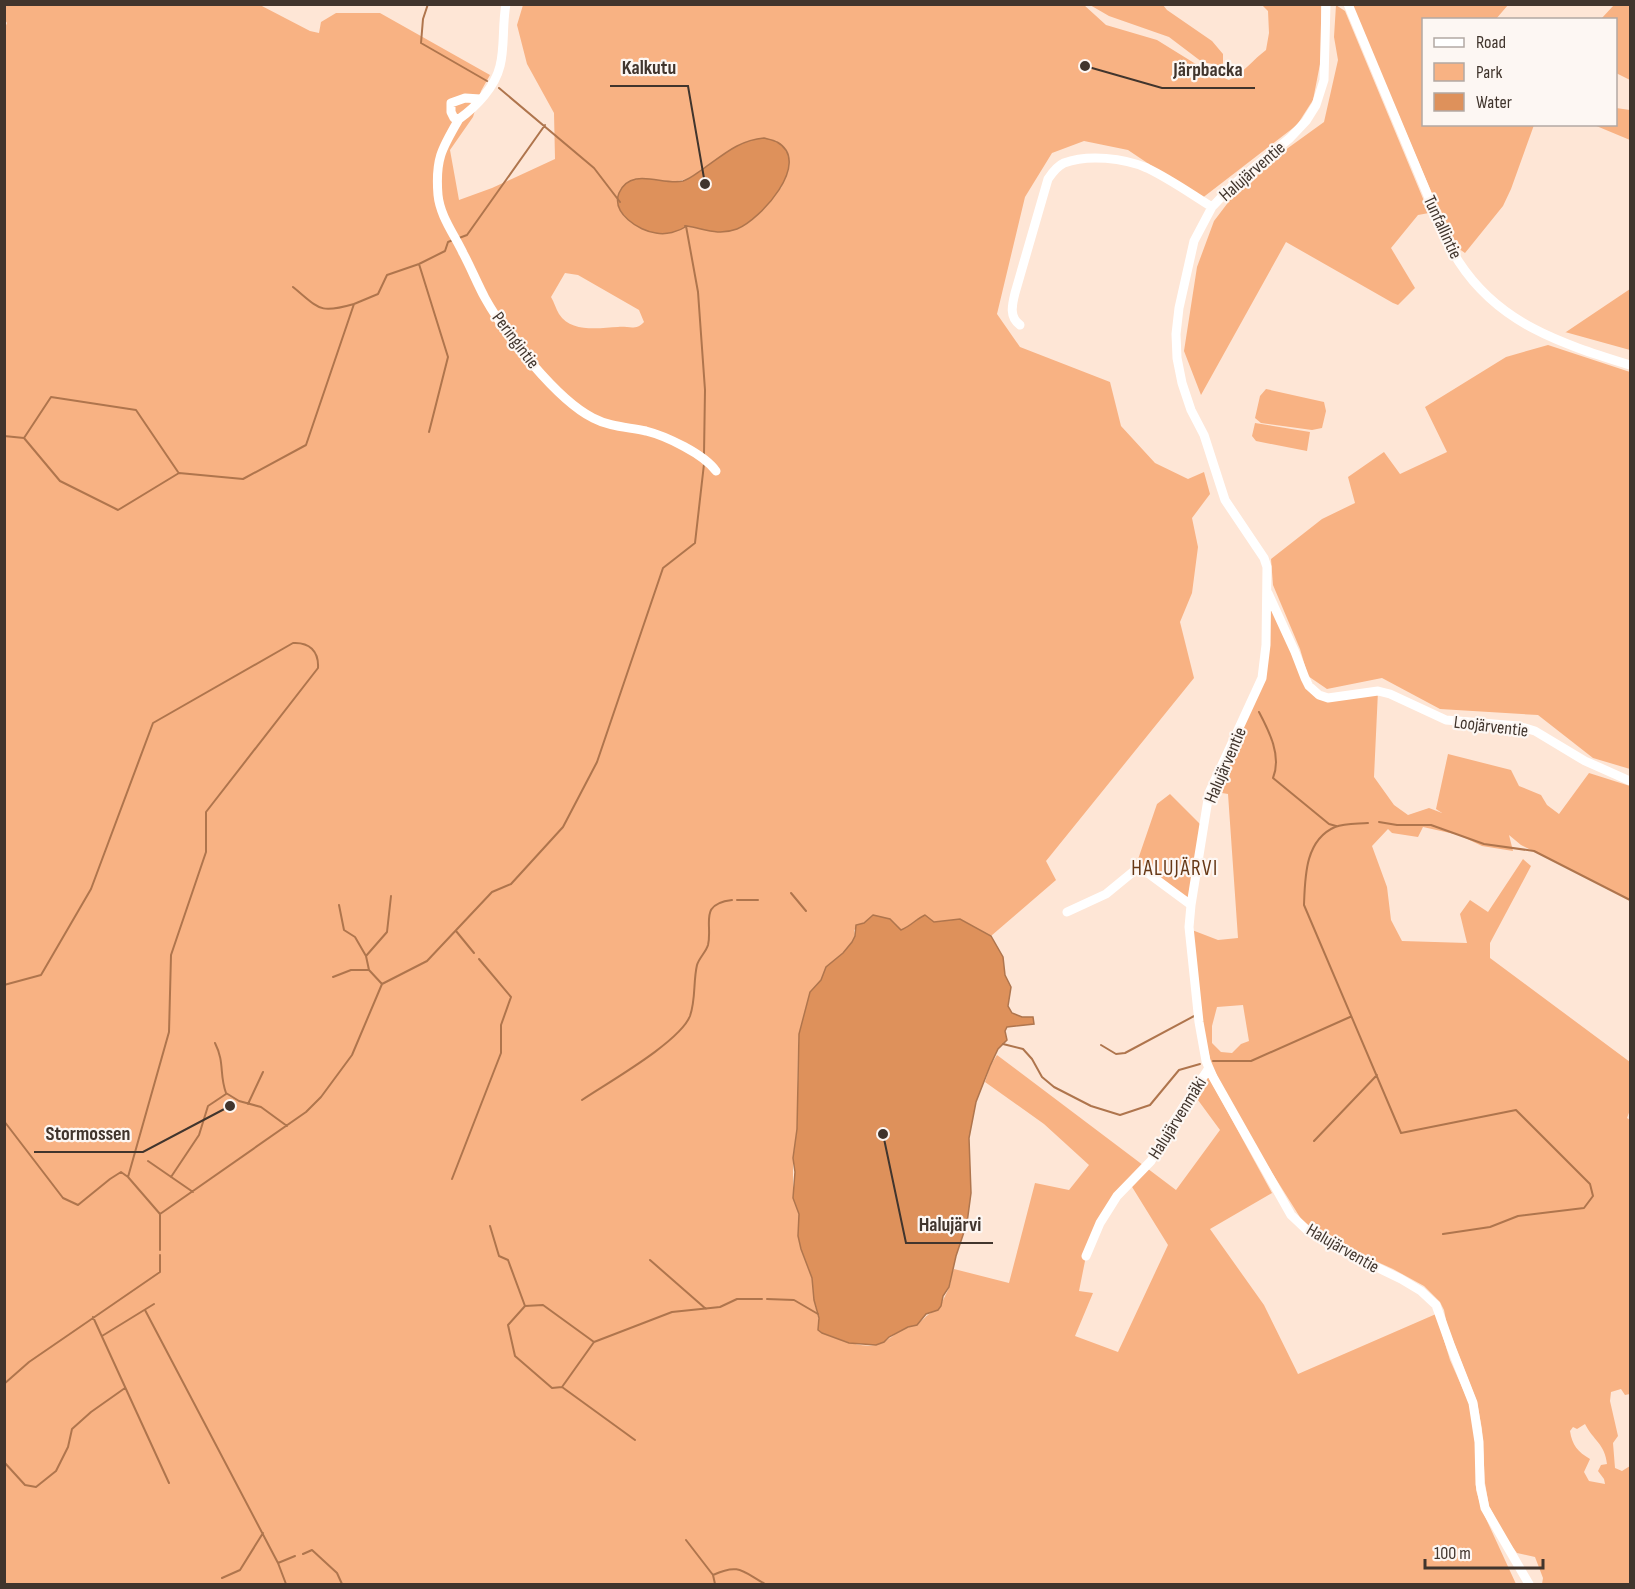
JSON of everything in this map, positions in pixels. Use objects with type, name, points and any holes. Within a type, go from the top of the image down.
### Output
[{"type":"street","name":"Peringintie","points":[[506,4],[500,65],[492,86],[459,119],[440,152],[438,198],[444,216],[498,319],[546,380],[583,412],[606,424],[649,431],[678,444],[711,464],[716,471]]},
{"type":"street","name":"Halujärventie","points":[[1326,4],[1324,80],[1316,105],[1306,121],[1290,138],[1234,184],[1212,207],[1194,241],[1179,308],[1176,334],[1177,358],[1191,410],[1204,435],[1225,500],[1264,558],[1267,567],[1266,645],[1262,678],[1209,793],[1191,905],[1189,927],[1197,1003],[1209,1068],[1291,1215],[1308,1231],[1421,1291],[1436,1305],[1473,1403],[1479,1442],[1480,1484],[1485,1508],[1529,1584]]},
{"type":"street","name":"Tunfallintie","points":[[1348,4],[1444,234],[1459,262],[1479,287],[1518,321],[1563,343],[1630,365]]},
{"type":"street","name":"Peringintie","points":[[459,119],[454,118],[451,104],[465,98],[480,99]]},
{"type":"street","points":[[1020,326],[1015,322],[1011,308],[1048,180],[1053,171],[1062,163],[1095,158],[1147,168],[1212,207]]},
{"type":"street","name":"Loojärventie","points":[[1267,591],[1309,686],[1319,695],[1328,698],[1378,691],[1390,694],[1446,720],[1518,726],[1535,731],[1585,761],[1630,781]]},
{"type":"street","points":[[1067,912],[1106,894],[1134,871],[1140,870],[1191,905]]},
{"type":"street","name":"Halujärvenmäki","points":[[1086,1256],[1100,1223],[1113,1201],[1151,1161],[1209,1068]]},
{"type":"green space","points":[[5,5],[260,5],[310,31],[319,33],[321,22],[336,13],[380,13],[490,75],[481,91],[473,117],[450,150],[459,200],[492,188],[555,159],[554,113],[527,64],[517,25],[523,5],[1084,5],[1106,25],[1157,40],[1207,71],[1229,80],[1266,50],[1269,33],[1268,11],[1262,5],[1321,5],[1321,59],[1313,100],[1297,125],[1201,199],[1128,150],[1084,141],[1052,153],[1025,197],[997,314],[1020,347],[1110,382],[1121,426],[1155,463],[1188,479],[1204,472],[1210,494],[1192,518],[1198,547],[1192,593],[1180,622],[1194,678],[1046,861],[1056,880],[991,936],[960,919],[934,922],[917,919],[912,926],[901,930],[891,920],[882,918],[854,930],[855,936],[852,942],[826,967],[821,980],[810,993],[799,1034],[793,1198],[799,1214],[798,1236],[812,1278],[814,1300],[822,1333],[860,1345],[875,1345],[917,1324],[938,1310],[949,1287],[954,1269],[1009,1283],[1035,1183],[1069,1190],[1089,1165],[1044,1124],[985,1082],[990,1066],[997,1055],[1176,1190],[1220,1130],[1195,1096],[1208,1076],[1272,1193],[1210,1229],[1264,1305],[1298,1374],[1436,1314],[1450,1360],[1469,1403],[1476,1438],[1476,1490],[1482,1510],[1516,1584],[5,1584],[4,30],[7,23]],"holes":[[[764,138],[789,166],[781,188],[692,227],[686,226],[669,233],[643,228],[621,212],[635,179],[680,181],[697,174],[741,144]],[[565,273],[578,275],[639,310],[644,322],[632,328],[578,327],[564,320],[551,297]],[[1129,1182],[1168,1245],[1118,1352],[1075,1336],[1093,1293],[1079,1291],[1086,1256],[1117,1196]]]},
{"type":"green space","points":[[1090,5],[1163,5],[1212,41],[1223,54],[1223,66],[1202,62],[1169,37],[1109,16]]},
{"type":"green space","points":[[1336,5],[1345,11],[1429,213],[1418,215],[1391,248],[1415,288],[1398,305],[1286,242],[1201,395],[1184,351],[1197,267],[1214,221],[1230,200],[1288,148],[1324,122],[1338,60],[1334,37]]},
{"type":"green space","points":[[1352,5],[1508,5],[1497,18],[1422,18],[1422,126],[1534,126],[1503,206],[1465,253],[1455,246]]},
{"type":"green space","points":[[1614,5],[1630,5],[1630,80],[1617,74],[1617,18],[1602,18]]},
{"type":"green space","points":[[1617,108],[1630,110],[1630,140],[1596,126],[1617,126]]},
{"type":"green space","points":[[1630,289],[1630,350],[1565,332],[1566,332]]},
{"type":"green space","points":[[1548,345],[1630,372],[1630,769],[1593,758],[1538,715],[1440,709],[1382,678],[1327,689],[1308,676],[1300,649],[1273,585],[1271,559],[1322,519],[1355,503],[1348,477],[1384,452],[1400,474],[1447,452],[1425,407],[1506,357]]},
{"type":"green space","points":[[1266,389],[1324,402],[1326,411],[1322,428],[1312,430],[1261,423],[1255,418],[1260,396]]},
{"type":"green space","points":[[1255,423],[1310,432],[1307,451],[1256,441],[1252,436]]},
{"type":"green space","points":[[1267,591],[1295,652],[1319,695],[1378,691],[1374,777],[1394,805],[1408,815],[1429,808],[1442,813],[1436,809],[1448,754],[1511,770],[1519,786],[1541,795],[1547,805],[1559,814],[1589,773],[1630,786],[1630,900],[1521,845],[1509,835],[1513,851],[1482,846],[1459,835],[1423,827],[1418,837],[1392,833],[1388,829],[1372,846],[1387,887],[1391,920],[1402,941],[1467,943],[1460,914],[1470,900],[1488,912],[1523,859],[1531,866],[1490,943],[1490,958],[1630,1062],[1630,1110],[1627,1118],[1630,1120],[1630,1394],[1625,1395],[1621,1389],[1611,1392],[1610,1401],[1618,1436],[1613,1443],[1615,1468],[1622,1471],[1630,1466],[1630,1584],[1542,1584],[1543,1578],[1535,1557],[1517,1553],[1505,1537],[1489,1506],[1485,1483],[1482,1429],[1477,1402],[1440,1302],[1424,1286],[1393,1269],[1331,1241],[1303,1222],[1244,1128],[1212,1066],[1203,1031],[1192,930],[1218,940],[1238,938],[1228,794],[1216,792],[1240,743],[1235,738],[1262,678]],"holes":[[[1243,1005],[1249,1041],[1241,1044],[1232,1053],[1221,1052],[1212,1043],[1212,1026],[1217,1007]],[[1585,1424],[1606,1457],[1607,1464],[1601,1465],[1598,1471],[1605,1484],[1589,1481],[1584,1472],[1590,1459],[1579,1451],[1572,1440],[1570,1431],[1573,1427],[1577,1429]]]},
{"type":"green space","points":[[1170,794],[1203,827],[1191,905],[1149,874],[1134,871],[1157,804]]},
{"type":"water","points":[[764,138],[777,142],[787,151],[789,163],[786,176],[769,203],[737,229],[718,232],[687,226],[664,234],[649,232],[628,220],[619,207],[619,193],[631,180],[683,181],[739,145]]},
{"type":"water","points":[[873,915],[890,919],[901,930],[925,915],[934,922],[960,919],[991,936],[1003,957],[1005,975],[1011,987],[1008,1006],[1012,1013],[1022,1017],[1033,1017],[1034,1024],[1007,1027],[1005,1031],[1007,1040],[998,1049],[976,1102],[969,1138],[971,1193],[967,1223],[949,1287],[943,1296],[941,1306],[938,1310],[926,1314],[917,1325],[908,1327],[876,1345],[849,1343],[818,1330],[819,1318],[814,1300],[812,1278],[801,1249],[798,1236],[799,1214],[793,1198],[799,1034],[810,992],[821,980],[826,967],[852,942],[856,925],[864,923]]},
{"type":"waterway","points":[[428,4],[423,19],[421,43],[487,81]]},
{"type":"waterway","points":[[499,88],[594,168],[620,202]]},
{"type":"waterway","points":[[459,238],[467,235],[545,125]]},
{"type":"waterway","points":[[685,226],[698,292],[705,390],[704,454]]},
{"type":"waterway","points":[[4,436],[24,438],[60,481],[118,510],[179,473],[243,479],[306,445],[354,304],[378,294],[387,275],[419,264],[445,251],[448,242],[453,240]]},
{"type":"waterway","points":[[419,264],[448,357],[429,432]]},
{"type":"waterway","points":[[293,287],[320,308],[334,309],[354,304]]},
{"type":"waterway","points":[[24,438],[51,397],[136,410],[178,472]]},
{"type":"waterway","points":[[160,1250],[160,1214],[306,1112],[321,1097],[352,1055],[382,984],[427,961],[492,892],[511,884],[563,827],[597,762],[663,568],[695,543],[704,464]]},
{"type":"waterway","points":[[4,985],[41,975],[91,889],[153,723],[293,643],[304,644],[312,649],[317,657],[318,668],[206,812],[206,852],[171,955],[169,1032],[128,1177]]},
{"type":"waterway","points":[[1259,712],[1275,752],[1273,778],[1329,824],[1336,826]]},
{"type":"waterway","points":[[1379,822],[1397,825],[1431,825],[1484,844],[1534,851],[1630,900]]},
{"type":"waterway","points":[[1368,823],[1335,827],[1318,841],[1312,850],[1306,871],[1304,905],[1401,1133],[1516,1110],[1590,1184],[1593,1196],[1584,1208],[1518,1216],[1490,1227],[1443,1234]]},
{"type":"waterway","points":[[791,893],[806,911]]},
{"type":"waterway","points":[[366,956],[387,932],[391,896]]},
{"type":"waterway","points":[[582,1100],[658,1050],[684,1026],[692,1010],[697,965],[708,945],[711,910],[721,902],[732,900]]},
{"type":"waterway","points":[[737,900],[758,900]]},
{"type":"waterway","points":[[339,905],[344,930],[355,937],[366,956],[369,970],[382,984]]},
{"type":"waterway","points":[[456,931],[474,953]]},
{"type":"waterway","points":[[452,1179],[501,1053],[501,1025],[511,997],[479,959]]},
{"type":"waterway","points":[[333,977],[351,970],[369,970]]},
{"type":"waterway","points":[[1101,1045],[1116,1054],[1125,1053],[1196,1015]]},
{"type":"waterway","points":[[1213,1061],[1251,1061],[1350,1017]]},
{"type":"waterway","points":[[215,1043],[220,1057],[226,1093],[239,1101],[261,1107],[287,1126]]},
{"type":"waterway","points":[[1003,1044],[1023,1049],[1032,1059],[1042,1077],[1054,1087],[1091,1106],[1120,1115],[1150,1105],[1179,1070],[1200,1064]]},
{"type":"waterway","points":[[248,1104],[263,1072]]},
{"type":"waterway","points":[[1314,1141],[1377,1075]]},
{"type":"waterway","points":[[171,1177],[199,1135],[208,1106],[226,1094]]},
{"type":"waterway","points":[[4,1121],[63,1198],[78,1205],[121,1172],[160,1214]]},
{"type":"waterway","points":[[148,1161],[193,1192]]},
{"type":"waterway","points":[[490,1226],[499,1256],[508,1260],[525,1306]]},
{"type":"waterway","points":[[4,1384],[29,1362],[160,1272],[160,1255]]},
{"type":"waterway","points":[[650,1260],[706,1309]]},
{"type":"waterway","points":[[594,1342],[543,1305],[525,1306],[508,1325],[515,1356],[552,1388],[562,1387],[594,1342],[672,1312],[720,1307],[737,1299],[762,1299]]},
{"type":"waterway","points":[[767,1299],[794,1300],[818,1314]]},
{"type":"waterway","points":[[102,1336],[154,1304]]},
{"type":"waterway","points":[[145,1310],[278,1563],[286,1584]]},
{"type":"waterway","points":[[93,1317],[169,1483]]},
{"type":"waterway","points":[[562,1387],[635,1440]]},
{"type":"waterway","points":[[4,1462],[25,1485],[36,1487],[56,1471],[68,1447],[72,1429],[91,1412],[125,1388]]},
{"type":"waterway","points":[[222,1578],[240,1570],[263,1533]]},
{"type":"waterway","points":[[686,1540],[713,1575],[715,1584]]},
{"type":"waterway","points":[[303,1554],[312,1550],[337,1573],[342,1584]]},
{"type":"waterway","points":[[278,1563],[295,1556]]},
{"type":"waterway","points":[[713,1575],[735,1569],[765,1584]]},
{"type":"place","name":"Järpbacka","points":[[1085,66]]},
{"type":"place","name":"Kalkutu","points":[[705,184]]},
{"type":"place","name":"Stormossen","points":[[230,1106]]},
{"type":"place","name":"Halujärvi","points":[[883,1134]]},
{"type":"district","name":"HALUJÄRVI","points":[[1175,868]]}]
